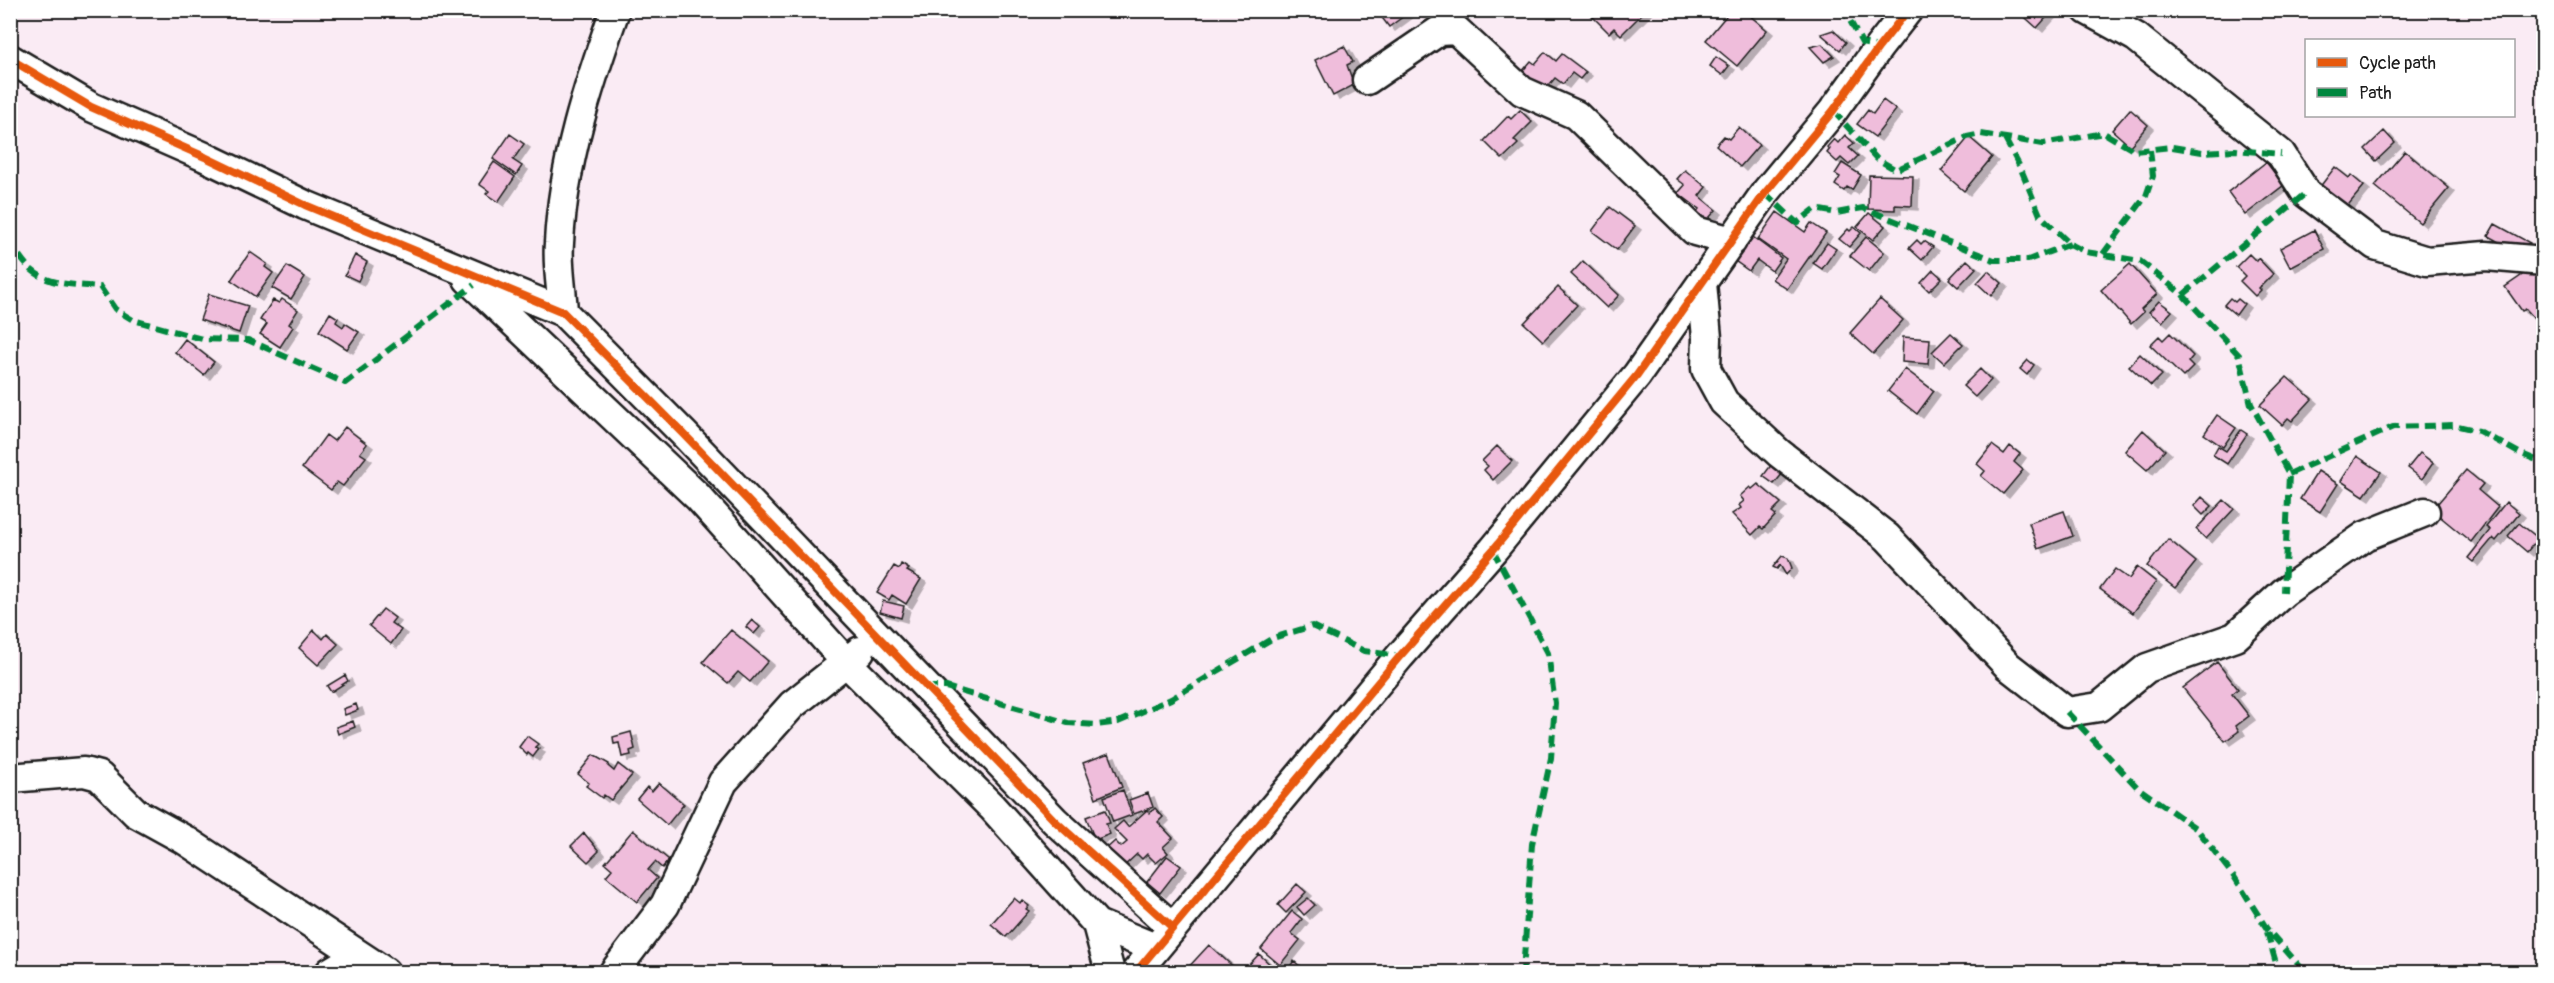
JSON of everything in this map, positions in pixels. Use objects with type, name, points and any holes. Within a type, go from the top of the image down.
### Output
[{"type":"street","points":[[563,312],[558,245],[566,171],[587,91],[615,10]]},
{"type":"street","points":[[1136,972],[1400,656],[1493,550],[1637,375],[1764,193],[1833,111],[1908,10]]},
{"type":"street","points":[[2087,10],[2136,37],[2282,154],[2306,193],[2375,245],[2427,261],[2486,256],[2544,261]]},
{"type":"street","points":[[1367,80],[1439,31],[1456,30],[1522,90],[1576,115],[1695,231],[1732,242]]},
{"type":"street","points":[[10,59],[91,107],[205,157],[305,205],[563,312],[684,434],[1055,821],[1172,927]]},
{"type":"street","points":[[460,269],[474,285],[698,497],[846,662],[992,807],[1097,924],[1155,948]]},
{"type":"street","points":[[1702,284],[1707,338],[1706,369],[1724,402],[1779,453],[1887,537],[2008,666],[2067,712],[2099,707],[2147,668],[2235,637],[2284,592],[2365,536],[2426,512]]},
{"type":"street","points":[[614,972],[665,905],[723,782],[792,705],[879,638]]},
{"type":"street","points":[[10,778],[84,772],[99,776],[136,813],[185,840],[374,965]]},
{"type":"street","points":[[1097,924],[1110,972]]},
{"type":"street","points":[[330,972],[340,966],[374,965]]},
{"type":"building","points":[[1387,10],[1412,10],[1389,27],[1380,15]]},
{"type":"building","points":[[1646,10],[1621,35],[1614,28],[1609,33],[1587,11]]},
{"type":"building","points":[[1731,10],[1743,10],[1767,30],[1737,66],[1706,40]]},
{"type":"building","points":[[2017,10],[2053,10],[2037,28]]},
{"type":"building","points":[[1833,30],[1846,42],[1840,50],[1821,34]]},
{"type":"building","points":[[1822,44],[1834,56],[1824,62],[1810,47]]},
{"type":"building","points":[[1344,46],[1353,62],[1347,65],[1354,85],[1333,96],[1315,60]]},
{"type":"building","points":[[1545,52],[1556,61],[1562,54],[1586,72],[1580,79],[1572,73],[1563,84],[1555,78],[1539,97],[1516,79],[1531,61],[1535,64]]},
{"type":"building","points":[[1716,57],[1729,66],[1722,75],[1710,66]]},
{"type":"building","points":[[1883,100],[1896,110],[1875,137],[1857,124],[1868,110],[1873,114]]},
{"type":"building","points":[[2130,109],[2148,125],[2130,146],[2112,130]]},
{"type":"building","points":[[1520,110],[1532,122],[1514,140],[1518,144],[1502,159],[1484,141],[1508,116],[1511,119]]},
{"type":"building","points":[[1739,127],[1759,145],[1740,167],[1716,145],[1724,136],[1729,139]]},
{"type":"building","points":[[2384,131],[2395,143],[2376,161],[2365,149]]},
{"type":"building","points":[[510,134],[524,144],[513,160],[522,166],[516,175],[493,159]]},
{"type":"building","points":[[1845,135],[1854,143],[1849,148],[1858,156],[1849,165],[1841,158],[1837,162],[1827,153],[1830,149],[1827,147],[1834,139],[1838,143]]},
{"type":"building","points":[[1969,137],[1992,157],[1964,191],[1941,171]]},
{"type":"building","points":[[2405,151],[2449,188],[2420,223],[2375,186]]},
{"type":"building","points":[[494,162],[515,177],[498,202],[486,194],[489,191],[479,184]]},
{"type":"building","points":[[2266,162],[2284,185],[2245,215],[2228,192]]},
{"type":"building","points":[[1842,163],[1861,175],[1852,190],[1847,187],[1844,191],[1835,185],[1840,177],[1835,174]]},
{"type":"building","points":[[2335,167],[2349,178],[2351,175],[2364,186],[2339,216],[2316,192]]},
{"type":"building","points":[[1685,170],[1706,187],[1699,196],[1716,210],[1708,219],[1715,224],[1693,217],[1699,209],[1678,193],[1685,185],[1677,179]]},
{"type":"building","points":[[1869,175],[1913,176],[1912,206],[1895,205],[1895,210],[1868,209]]},
{"type":"building","points":[[1610,207],[1635,226],[1617,250],[1592,231]]},
{"type":"building","points":[[1777,212],[1805,232],[1811,223],[1826,233],[1787,289],[1772,279],[1786,259],[1758,239]]},
{"type":"building","points":[[1869,213],[1885,226],[1873,240],[1857,227]]},
{"type":"building","points":[[2495,224],[2530,243],[2523,255],[2488,236]]},
{"type":"building","points":[[1854,227],[1861,233],[1849,247],[1839,239],[1848,229],[1850,231]]},
{"type":"building","points":[[2314,230],[2324,249],[2290,267],[2280,248]]},
{"type":"building","points":[[1746,232],[1781,258],[1772,271],[1757,260],[1749,271],[1728,256]]},
{"type":"building","points":[[1866,237],[1884,252],[1869,271],[1850,256]]},
{"type":"building","points":[[1917,240],[1921,244],[1924,241],[1933,247],[1922,260],[1909,248]]},
{"type":"building","points":[[1827,243],[1836,249],[1822,269],[1813,263]]},
{"type":"building","points":[[250,252],[267,264],[265,267],[273,273],[256,297],[231,280]]},
{"type":"building","points":[[2249,254],[2256,261],[2258,258],[2273,274],[2259,288],[2261,290],[2255,296],[2240,281],[2245,276],[2236,267]]},
{"type":"building","points":[[355,255],[367,262],[358,281],[345,275]]},
{"type":"building","points":[[1967,260],[1976,268],[1958,287],[1949,279]]},
{"type":"building","points":[[1583,261],[1619,295],[1607,308],[1571,274]]},
{"type":"building","points":[[2130,264],[2157,294],[2141,309],[2144,312],[2131,324],[2101,290]]},
{"type":"building","points":[[2537,265],[2544,275],[2544,310],[2534,318],[2526,309],[2522,311],[2505,287]]},
{"type":"building","points":[[287,266],[305,277],[291,299],[272,288]]},
{"type":"building","points":[[1933,270],[1942,278],[1929,291],[1921,283]]},
{"type":"building","points":[[1988,271],[2002,283],[1991,296],[1977,283]]},
{"type":"building","points":[[1558,287],[1577,305],[1543,341],[1524,323]]},
{"type":"building","points":[[209,294],[248,306],[239,333],[200,320]]},
{"type":"building","points":[[2230,298],[2235,302],[2238,299],[2244,304],[2236,315],[2224,305]]},
{"type":"building","points":[[282,299],[298,310],[289,324],[293,327],[280,347],[260,334],[267,324],[260,320],[273,300],[279,303]]},
{"type":"building","points":[[1880,299],[1903,320],[1873,354],[1850,333]]},
{"type":"building","points":[[2159,301],[2172,311],[2162,322],[2149,312]]},
{"type":"building","points":[[330,313],[338,318],[336,322],[343,327],[345,323],[359,332],[347,349],[319,331]]},
{"type":"building","points":[[1951,333],[1963,344],[1944,363],[1932,352]]},
{"type":"building","points":[[2170,333],[2193,356],[2188,362],[2193,367],[2183,377],[2150,345],[2159,336],[2163,340]]},
{"type":"building","points":[[1903,337],[1930,339],[1928,364],[1902,362]]},
{"type":"building","points":[[185,339],[214,362],[204,375],[175,352]]},
{"type":"building","points":[[2140,354],[2162,375],[2151,386],[2129,366]]},
{"type":"building","points":[[2028,360],[2034,365],[2027,375],[2020,369]]},
{"type":"building","points":[[1905,369],[1934,391],[1917,414],[1888,391]]},
{"type":"building","points":[[1980,369],[1991,380],[1975,397],[1963,386]]},
{"type":"building","points":[[2287,377],[2312,399],[2292,421],[2288,418],[2282,425],[2260,405]]},
{"type":"building","points":[[2217,415],[2236,428],[2223,447],[2204,434]]},
{"type":"building","points":[[345,427],[367,444],[360,453],[366,457],[343,486],[337,482],[331,490],[302,468],[326,435],[334,441]]},
{"type":"building","points":[[2143,430],[2165,450],[2147,470],[2125,451]]},
{"type":"building","points":[[2241,430],[2247,434],[2227,464],[2213,455],[2218,446],[2226,451]]},
{"type":"building","points":[[1992,445],[2004,454],[2010,446],[2020,454],[2014,462],[2023,470],[2003,494],[1981,476],[1985,471],[1977,464]]},
{"type":"building","points":[[1497,446],[1512,461],[1493,480],[1484,470],[1488,466],[1482,461]]},
{"type":"building","points":[[2420,453],[2433,463],[2422,479],[2408,468]]},
{"type":"building","points":[[2357,456],[2381,472],[2364,496],[2341,481]]},
{"type":"building","points":[[1772,464],[1783,473],[1774,484],[1763,476]]},
{"type":"building","points":[[2466,470],[2483,484],[2478,490],[2498,507],[2471,542],[2432,510]]},
{"type":"building","points":[[2318,471],[2338,484],[2320,512],[2300,499]]},
{"type":"building","points":[[1758,484],[1781,503],[1772,512],[1776,515],[1763,529],[1760,527],[1752,535],[1732,514],[1741,508],[1739,505],[1744,501],[1740,496],[1750,487],[1752,489]]},
{"type":"building","points":[[2202,497],[2212,506],[2203,515],[2194,506]]},
{"type":"building","points":[[2224,500],[2234,509],[2206,539],[2196,529]]},
{"type":"building","points":[[2506,502],[2519,513],[2496,541],[2493,538],[2473,562],[2468,558],[2490,530],[2486,527]]},
{"type":"building","points":[[2064,511],[2073,536],[2038,549],[2029,523]]},
{"type":"building","points":[[2519,523],[2538,538],[2527,552],[2508,536]]},
{"type":"building","points":[[2168,539],[2196,562],[2175,588],[2147,566]]},
{"type":"building","points":[[1782,556],[1788,558],[1792,568],[1786,575],[1780,565],[1777,569],[1773,567]]},
{"type":"building","points":[[901,564],[909,569],[907,571],[921,579],[906,604],[892,595],[889,600],[877,593],[894,566],[899,569]]},
{"type":"building","points":[[2137,567],[2156,582],[2133,613],[2100,589],[2115,569],[2129,579]]},
{"type":"building","points":[[883,601],[904,606],[901,618],[880,612]]},
{"type":"building","points":[[383,609],[395,618],[391,623],[401,630],[391,644],[369,626]]},
{"type":"building","points":[[752,620],[760,627],[754,634],[746,627]]},
{"type":"building","points":[[314,630],[323,639],[327,634],[338,644],[318,665],[299,648]]},
{"type":"building","points":[[731,630],[768,661],[750,682],[738,672],[728,683],[703,662]]},
{"type":"building","points":[[2217,662],[2238,689],[2232,694],[2249,716],[2236,726],[2239,731],[2225,741],[2183,688]]},
{"type":"building","points":[[345,675],[348,681],[331,692],[327,686]]},
{"type":"building","points":[[356,704],[358,710],[345,715],[343,709]]},
{"type":"building","points":[[353,721],[355,727],[338,734],[336,727]]},
{"type":"building","points":[[631,732],[635,749],[630,751],[631,755],[622,757],[619,743],[614,744],[613,737]]},
{"type":"building","points":[[527,736],[538,744],[535,747],[539,749],[533,757],[528,753],[527,755],[519,747]]},
{"type":"building","points":[[1109,753],[1122,787],[1096,798],[1083,763]]},
{"type":"building","points":[[593,755],[609,764],[608,766],[614,771],[618,764],[632,775],[611,800],[604,795],[602,798],[586,786],[589,783],[578,774]]},
{"type":"building","points":[[659,783],[684,804],[667,825],[637,799],[647,787],[652,791]]},
{"type":"building","points":[[1123,790],[1132,815],[1113,822],[1104,797]]},
{"type":"building","points":[[1148,793],[1153,807],[1134,814],[1129,800]]},
{"type":"building","points":[[1155,808],[1163,817],[1158,822],[1173,838],[1163,847],[1168,853],[1156,863],[1147,854],[1142,859],[1137,854],[1121,869],[1104,851],[1115,841],[1121,847],[1127,842],[1114,829],[1123,821],[1128,827],[1147,810],[1150,813]]},
{"type":"building","points":[[1105,810],[1110,823],[1106,824],[1110,834],[1095,840],[1086,817]]},
{"type":"building","points":[[633,830],[669,860],[662,868],[655,862],[648,870],[657,878],[637,902],[606,876],[612,869],[605,863]]},
{"type":"building","points":[[584,833],[599,851],[588,862],[571,846]]},
{"type":"building","points":[[1167,856],[1181,866],[1160,893],[1147,882]]},
{"type":"building","points":[[1297,884],[1306,892],[1286,913],[1278,905]]},
{"type":"building","points":[[1014,898],[1020,903],[1022,900],[1029,906],[1026,909],[1029,911],[1006,937],[991,924]]},
{"type":"building","points":[[1308,898],[1315,905],[1304,915],[1297,907]]},
{"type":"building","points":[[1292,911],[1302,919],[1291,933],[1300,940],[1280,965],[1261,949]]},
{"type":"building","points":[[1209,945],[1239,972],[1184,972]]},
{"type":"building","points":[[1259,954],[1277,971],[1279,969],[1283,972],[1249,972],[1245,969]]},
{"type":"building","points":[[1294,961],[1304,970],[1302,972],[1287,970]]},
{"type":"marked path","points":[[1837,10],[1848,17],[1862,43],[1879,47]]},
{"type":"marked path","points":[[1833,111],[1877,159],[1896,170],[1967,137],[1981,134],[2043,144],[2104,133],[2135,151],[2172,147],[2202,152],[2235,150],[2281,154]]},
{"type":"marked path","points":[[2005,139],[2021,169],[2040,215],[2070,244],[2086,252],[2140,261],[2183,295],[2239,355],[2251,404],[2289,474],[2284,592]]},
{"type":"marked path","points":[[2103,254],[2146,196],[2153,176],[2150,150]]},
{"type":"marked path","points":[[1765,193],[1797,223],[1815,209],[1837,213],[1863,208],[1994,260],[2028,260],[2070,244]]},
{"type":"marked path","points":[[2183,295],[2306,193]]},
{"type":"marked path","points":[[10,240],[27,266],[36,274],[57,282],[100,287],[115,309],[133,320],[202,339],[248,340],[345,383],[474,285]]},
{"type":"marked path","points":[[2289,474],[2393,427],[2454,425],[2479,431],[2519,453],[2544,463]]},
{"type":"marked path","points":[[1493,550],[1548,653],[1555,703],[1551,758],[1532,844],[1523,972]]},
{"type":"marked path","points":[[925,687],[946,687],[1068,723],[1097,725],[1118,722],[1171,699],[1273,638],[1312,626],[1364,651],[1400,656]]},
{"type":"marked path","points":[[2067,712],[2138,788],[2197,829],[2235,878],[2267,929],[2305,972]]},
{"type":"marked path","points":[[2267,932],[2276,963],[2273,972]]},
{"type":"cycle path","points":[[1136,972],[1400,656],[1493,550],[1637,375],[1765,193],[1833,111],[1908,10]]},
{"type":"cycle path","points":[[10,59],[91,107],[205,157],[305,205],[563,312],[684,434],[1055,821],[1172,927]]}]
